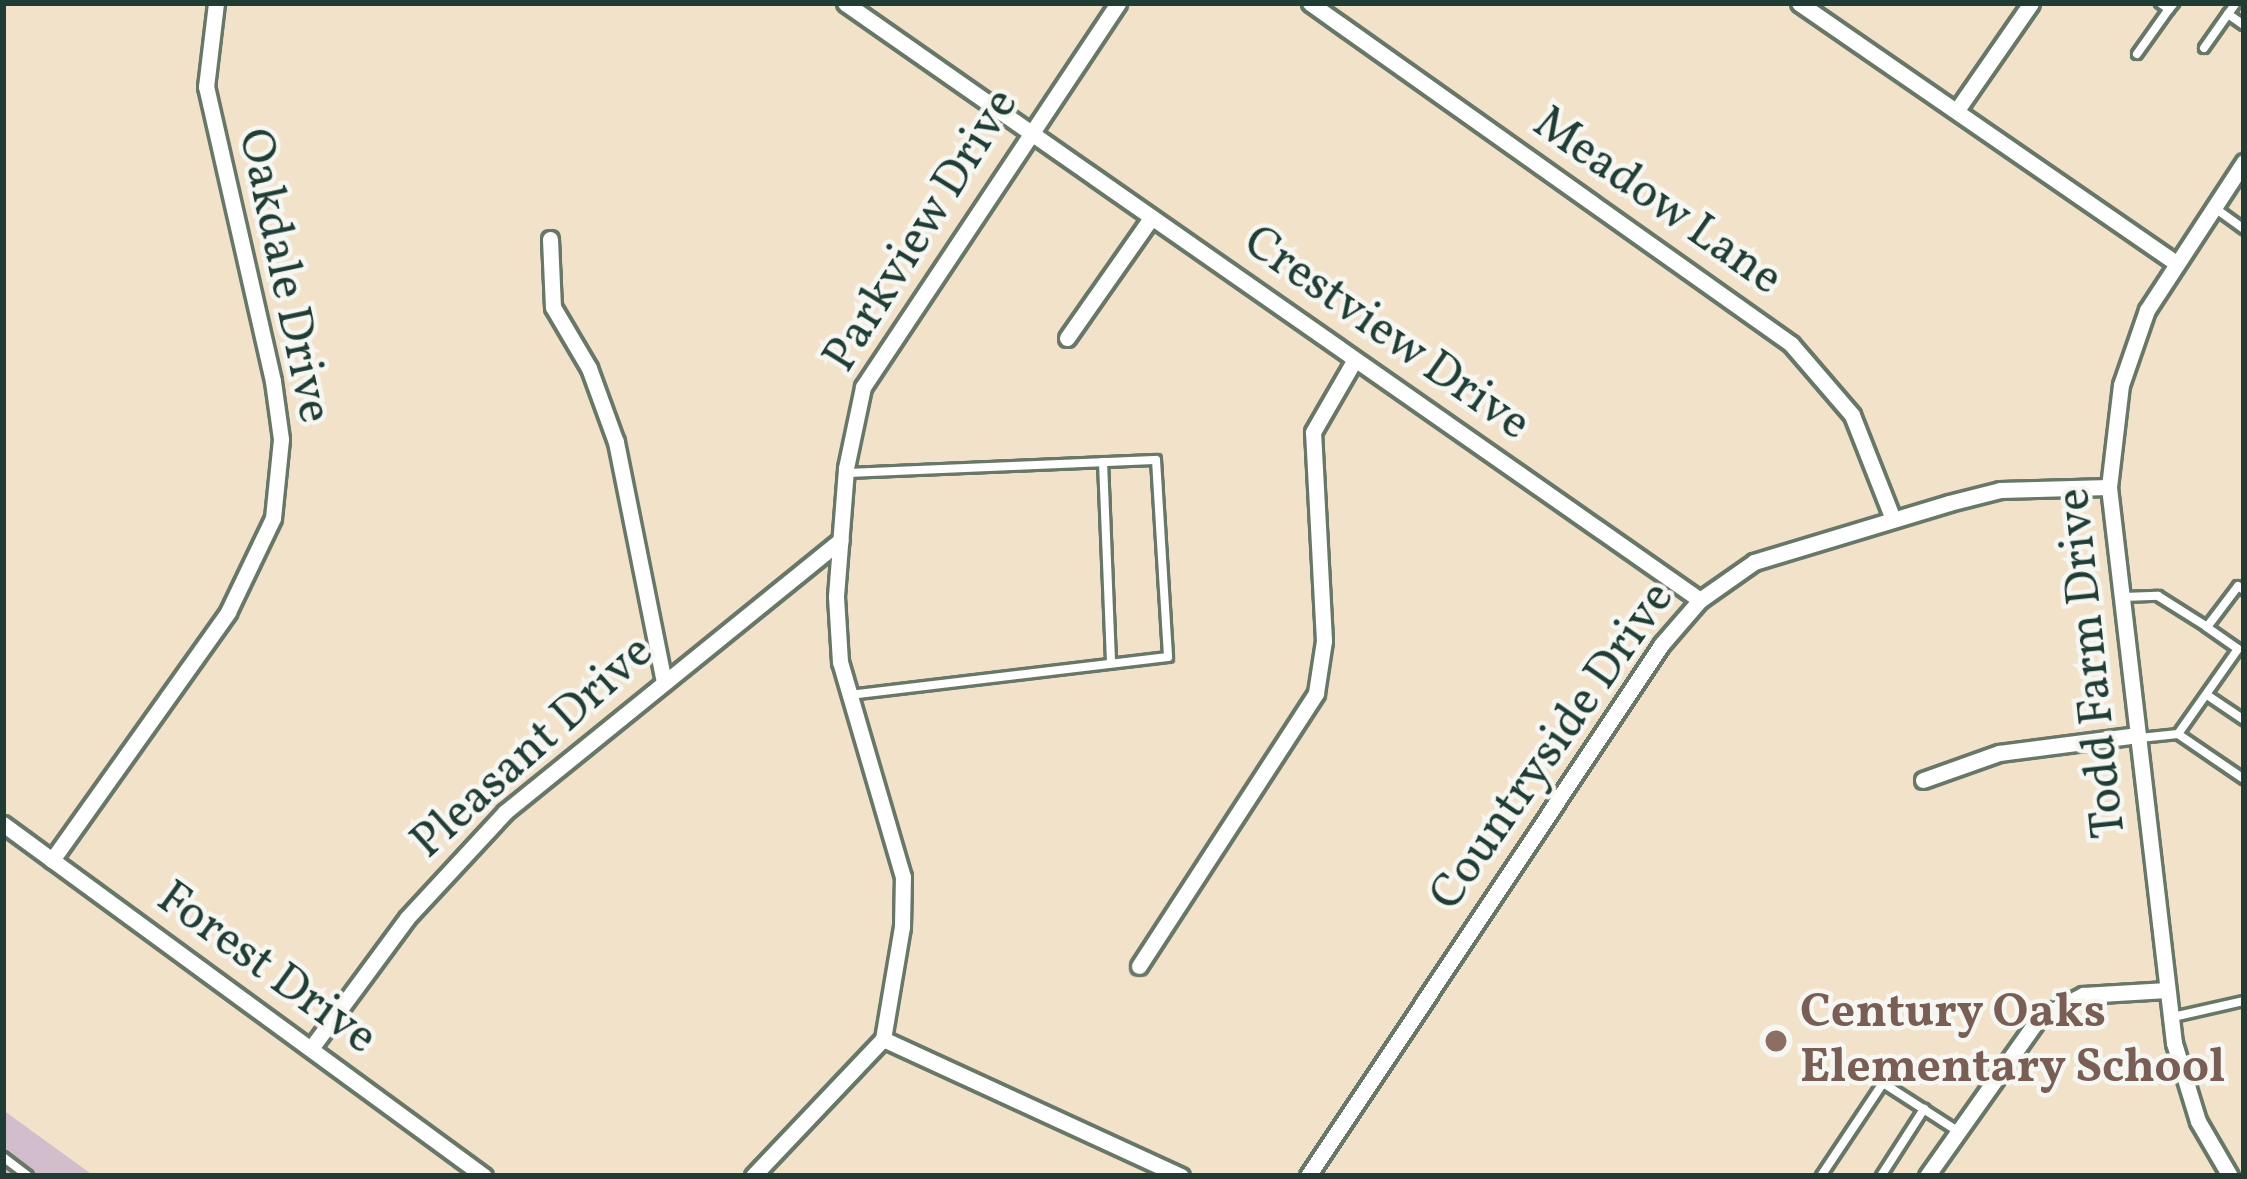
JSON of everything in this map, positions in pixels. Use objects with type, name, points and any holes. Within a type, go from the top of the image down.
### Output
[{"type":"street","name":"Oakdale Drive","points":[[52,860],[228,612],[273,518],[281,439],[273,382],[206,87],[216,3]]},
{"type":"street","points":[[845,3],[1030,130]]},
{"type":"street","name":"Parkview Drive","points":[[883,1039],[903,877],[848,695],[836,596],[857,405],[886,342],[1118,3]]},
{"type":"street","name":"Meadow Lane","points":[[1310,3],[1791,344],[1852,415],[1893,519]]},
{"type":"street","points":[[1799,3],[2174,262]]},
{"type":"street","points":[[1957,110],[2031,3]]},
{"type":"street","name":"Crestview Drive","points":[[1030,130],[1700,600]]},
{"type":"street","name":"Todd Farm Drive","points":[[2230,1176],[2198,1121],[2171,1017],[2109,487],[2121,386],[2174,262],[2244,163]]},
{"type":"street","points":[[1067,338],[1151,218]]},
{"type":"street","points":[[550,238],[554,307],[589,368],[616,442],[664,682]]},
{"type":"street","points":[[1139,966],[1316,693],[1324,641],[1313,432],[1354,361]]},
{"type":"street","name":"Countryside Drive","points":[[1308,1176],[1660,645],[1700,600],[1754,562],[1893,519],[2000,490],[2109,487]]},
{"type":"street","name":"Pleasant Drive","points":[[311,1047],[458,859],[664,682],[841,541]]},
{"type":"street","points":[[1923,780],[1999,753],[2138,737]]},
{"type":"street","name":"Forest Drive","points":[[3,824],[484,1176]]},
{"type":"street","points":[[1927,1176],[2038,1018],[2083,995],[2167,990]]},
{"type":"street","points":[[753,1176],[883,1039],[1181,1176]]},
{"type":"lane","points":[[2204,48],[2236,3]]},
{"type":"lane","points":[[2137,55],[2167,5]]},
{"type":"lane","points":[[2228,14],[2244,26]]},
{"type":"lane","points":[[2213,207],[2244,230]]},
{"type":"lane","points":[[846,473],[1156,460],[1168,657],[848,695]]},
{"type":"lane","points":[[1103,462],[1111,664]]},
{"type":"lane","points":[[2207,627],[2238,586],[2244,590]]},
{"type":"lane","points":[[2123,597],[2158,596],[2241,651],[2178,734]]},
{"type":"lane","points":[[2207,695],[2244,720]]},
{"type":"lane","points":[[2138,737],[2178,734],[2244,779]]},
{"type":"lane","points":[[2171,1017],[2244,1001]]},
{"type":"lane","points":[[1820,1176],[1882,1083],[1957,1131]]},
{"type":"lane","points":[[1881,1176],[1924,1109]]},
{"type":"lane","points":[[3,1156],[28,1176]]},
{"type":"shaded area","points":[[3,1110],[94,1176],[3,1176]]},
{"type":"place","name":"Century Oaks Elementary School","points":[[1776,1041]]}]
